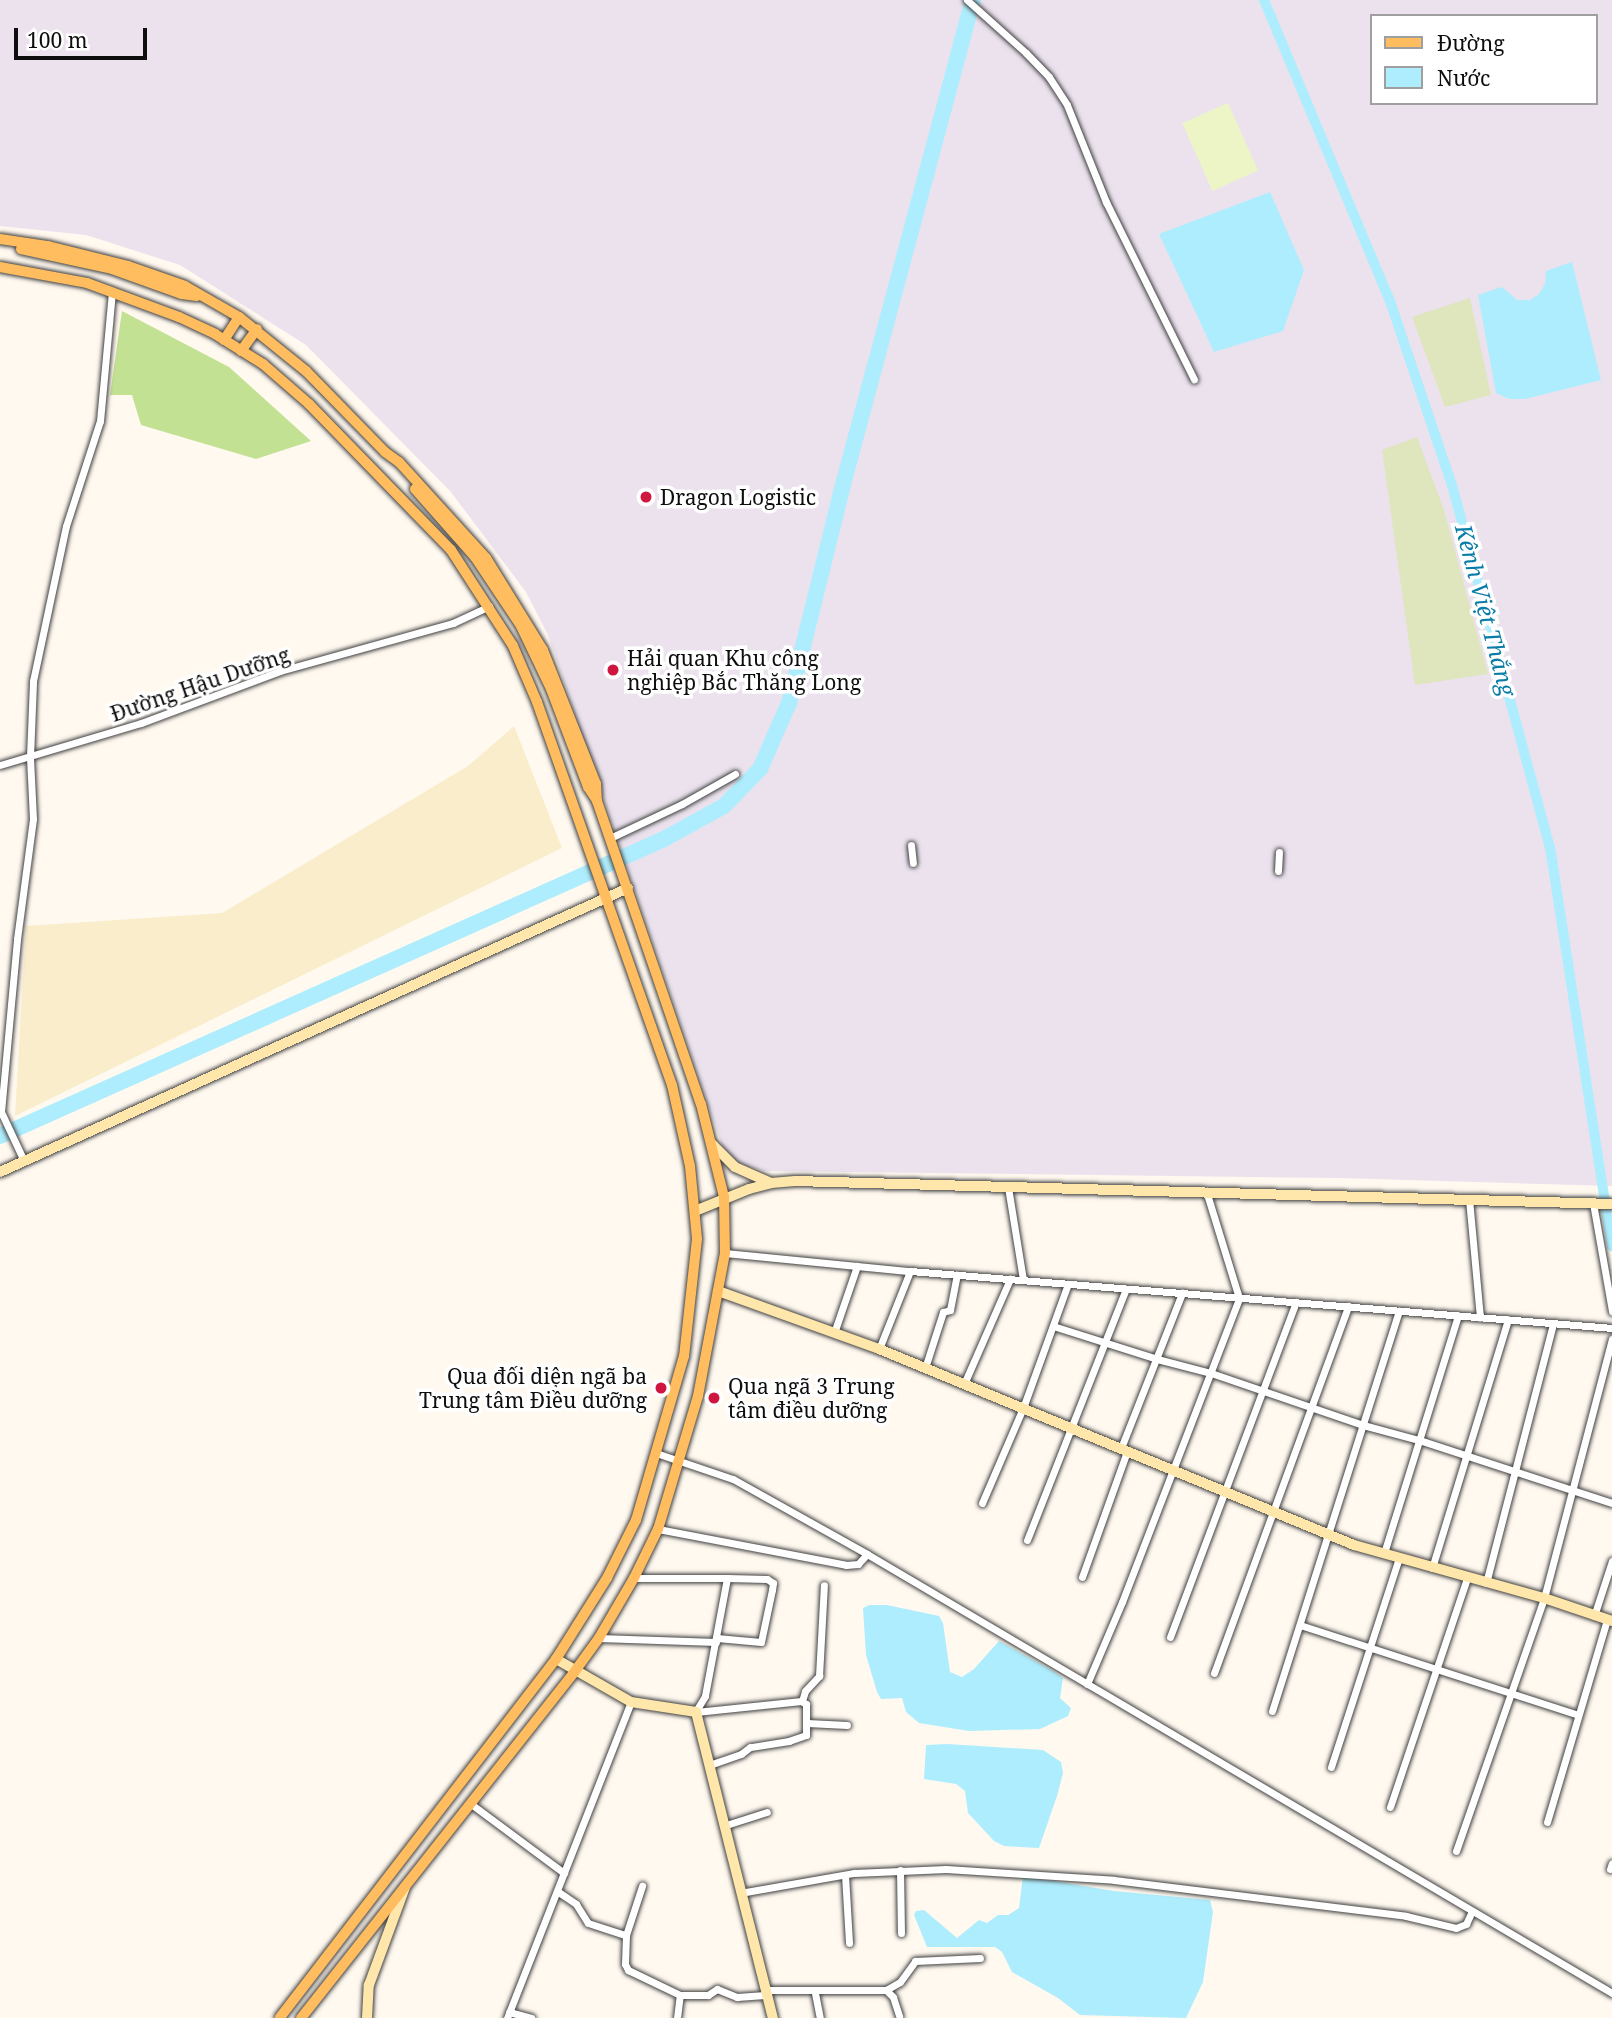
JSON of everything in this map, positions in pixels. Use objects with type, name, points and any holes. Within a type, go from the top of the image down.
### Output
[{"type":"main road","points":[[0,239],[97,257],[185,286],[239,317],[306,371],[385,452],[399,462],[461,528],[514,599],[550,666],[596,784],[597,801],[701,1104],[724,1197],[725,1253],[698,1396],[658,1529],[634,1578],[600,1638],[576,1670],[301,2018]]},
{"type":"main road","points":[[0,246],[101,266],[182,294],[200,297]]},
{"type":"main road","points":[[0,267],[86,283],[112,292],[179,317],[263,364],[309,404],[441,540],[489,606],[513,646],[537,702],[672,1085],[685,1134],[696,1239],[684,1356],[636,1520],[607,1578],[556,1659],[280,2018]]},
{"type":"main road","points":[[224,340],[239,317]]},
{"type":"main road","points":[[241,351],[257,329]]},
{"type":"street","points":[[967,0],[1049,77],[1067,106],[1105,202],[1194,379]]},
{"type":"street","points":[[24,1161],[1,1112],[17,939],[22,919],[33,819],[30,757],[33,681],[66,526],[100,421],[112,292]]},
{"type":"street","name":"Đường Hậu Dưỡng","points":[[0,765],[141,723],[280,671],[330,660],[453,624],[489,606]]},
{"type":"street","points":[[612,843],[735,774]]},
{"type":"street","points":[[911,845],[913,863]]},
{"type":"street","points":[[1278,872],[1279,852]]},
{"type":"street","points":[[0,1172],[606,895],[628,888]]},
{"type":"street","points":[[711,1143],[735,1167],[771,1183]]},
{"type":"street","points":[[695,1211],[724,1197],[771,1183],[1009,1186],[1612,1204]]},
{"type":"street","points":[[1009,1186],[1023,1280]]},
{"type":"street","points":[[1087,1684],[1239,1298],[1206,1191]]},
{"type":"street","points":[[1469,1199],[1480,1317]]},
{"type":"street","points":[[1593,1203],[1612,1311]]},
{"type":"street","points":[[725,1253],[957,1275],[1612,1328]]},
{"type":"street","points":[[834,1333],[857,1266]]},
{"type":"street","points":[[879,1349],[910,1271]]},
{"type":"street","points":[[925,1368],[943,1312],[950,1310],[957,1275]]},
{"type":"street","points":[[964,1384],[1010,1279]]},
{"type":"street","points":[[982,1503],[1023,1408],[1068,1284]]},
{"type":"street","points":[[1027,1540],[1069,1427],[1126,1289]]},
{"type":"street","points":[[718,1292],[879,1349],[1330,1534],[1399,1558],[1544,1598],[1609,1620],[1547,1822]]},
{"type":"street","points":[[1082,1577],[1124,1450],[1182,1293]]},
{"type":"street","points":[[1170,1637],[1223,1490],[1296,1302]]},
{"type":"street","points":[[1214,1673],[1348,1306]]},
{"type":"street","points":[[1272,1711],[1399,1311]]},
{"type":"street","points":[[1384,1553],[1458,1315]]},
{"type":"street","points":[[1432,1568],[1508,1319]]},
{"type":"street","points":[[1486,1584],[1553,1323]]},
{"type":"street","points":[[1053,1325],[1105,1344],[1262,1389],[1363,1425],[1419,1440],[1612,1503]]},
{"type":"street","points":[[1456,1851],[1544,1598],[1612,1339]]},
{"type":"street","points":[[656,1453],[733,1479],[867,1554],[1612,1993]]},
{"type":"street","points":[[658,1529],[850,1565],[861,1562],[867,1554]]},
{"type":"street","points":[[1331,1767],[1399,1558]]},
{"type":"street","points":[[1594,1616],[1612,1561]]},
{"type":"street","points":[[600,1638],[761,1642],[772,1590],[772,1583],[767,1579],[634,1578]]},
{"type":"street","points":[[695,1712],[704,1701],[727,1578]]},
{"type":"street","points":[[1390,1807],[1467,1578]]},
{"type":"street","points":[[802,1701],[805,1691],[819,1676],[824,1585]]},
{"type":"street","points":[[1300,1625],[1578,1715]]},
{"type":"street","points":[[556,1659],[631,1702],[695,1712],[802,1701]]},
{"type":"street","points":[[709,1765],[741,1754],[750,1747],[807,1734],[806,1705],[802,1701]]},
{"type":"street","points":[[531,2018],[508,2015],[631,1702]]},
{"type":"street","points":[[695,1712],[773,2018]]},
{"type":"street","points":[[807,1723],[847,1725]]},
{"type":"street","points":[[471,1804],[564,1873]]},
{"type":"street","points":[[723,1825],[767,1812]]},
{"type":"street","points":[[740,1893],[845,1875],[946,1869],[1066,1875],[1394,1914],[1456,1928],[1466,1924],[1472,1911]]},
{"type":"street","points":[[900,1870],[901,1933]]},
{"type":"street","points":[[845,1875],[849,1943]]},
{"type":"street","points":[[367,2018],[369,1985],[406,1885]]},
{"type":"street","points":[[642,1886],[626,1935],[625,1964],[628,1970],[680,1994],[708,1996],[717,1989],[737,1997],[765,1993],[886,1990],[900,1982],[915,1961],[980,1958]]},
{"type":"street","points":[[556,1891],[576,1904],[588,1923],[626,1935]]},
{"type":"street","points":[[886,1990],[893,1997],[899,2016]]},
{"type":"street","points":[[816,1993],[820,2018]]},
{"type":"street","points":[[677,2018],[680,1994]]},
{"type":"shaded area","points":[[0,0],[1612,0],[1612,1186],[1340,1178],[765,1171],[727,1160],[548,635],[526,592],[451,492],[306,345],[180,265],[86,235],[0,226]]},
{"type":"shaded area","points":[[514,726],[562,848],[15,1116],[26,926],[222,913],[468,766]]},
{"type":"green space","points":[[1228,103],[1258,171],[1212,191],[1182,123]]},
{"type":"green space","points":[[1470,298],[1491,395],[1445,407],[1412,317]]},
{"type":"green space","points":[[122,311],[229,367],[311,441],[256,459],[141,425],[132,395],[110,395]]},
{"type":"green space","points":[[1417,437],[1444,510],[1488,674],[1415,685],[1382,450]]},
{"type":"water","points":[[1270,192],[1304,270],[1283,331],[1214,352],[1159,234]]},
{"type":"water","points":[[1572,262],[1601,380],[1525,399],[1509,399],[1496,393],[1478,295],[1502,287],[1517,300],[1530,300],[1539,294],[1545,284],[1546,271]]},
{"type":"water","points":[[869,1605],[887,1605],[939,1616],[943,1623],[950,1672],[962,1677],[974,1669],[999,1641],[1053,1671],[1063,1678],[1060,1698],[1071,1708],[1068,1716],[1040,1729],[969,1731],[919,1723],[906,1712],[902,1698],[881,1699],[877,1692],[866,1655],[863,1608]]},
{"type":"water","points":[[926,1745],[1043,1750],[1061,1762],[1063,1773],[1039,1848],[1004,1846],[994,1841],[968,1813],[965,1791],[956,1784],[924,1779]]},
{"type":"water","points":[[1023,1876],[1114,1891],[1210,1900],[1213,1912],[1203,1982],[1186,2018],[1080,2015],[1058,1998],[1012,1972],[1002,1952],[995,1947],[927,1947],[914,1915],[916,1911],[924,1910],[957,1938],[979,1920],[987,1923],[998,1915],[1008,1915],[1019,1908]]},
{"type":"waterway","points":[[0,1136],[664,839],[724,806],[760,769],[789,703],[844,481],[973,0]]},
{"type":"waterway","name":"Kênh Việt Thắng","points":[[1264,0],[1390,301],[1452,485],[1550,847],[1612,1246]]},
{"type":"place","name":"Dragon Logistic","points":[[646,497]]},
{"type":"place","name":"Hải quan Khu công nghiệp Bắc Thăng Long","points":[[613,670]]},
{"type":"place","name":"Qua đối diện ngã ba Trung tâm Điều dưỡng","points":[[661,1388]]},
{"type":"place","name":"Qua ngã 3 Trung tâm điều dưỡng","points":[[714,1398]]}]
